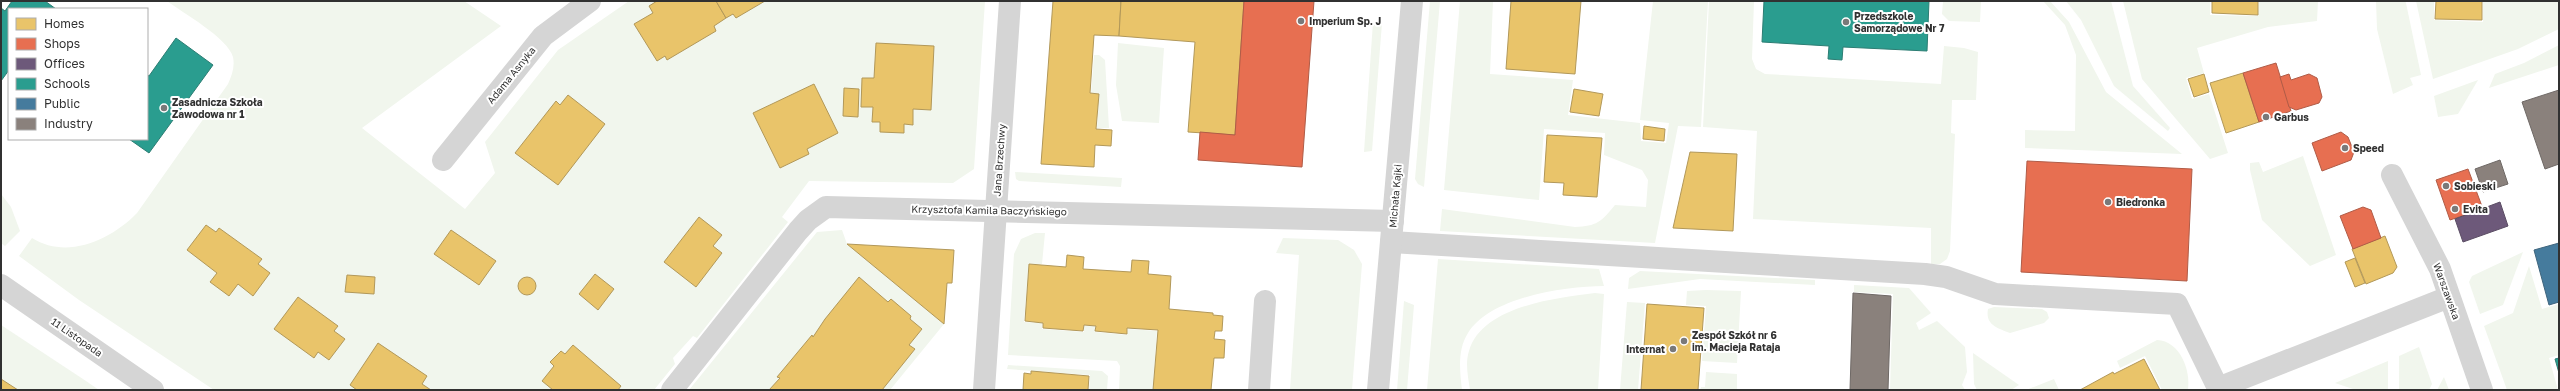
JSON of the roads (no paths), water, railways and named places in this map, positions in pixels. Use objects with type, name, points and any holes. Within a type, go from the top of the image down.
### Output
[{"type":"street","name":"Adama Asnyka","points":[[443,160],[543,36],[590,1]]},
{"type":"street","name":"Jana Brzechwy","points":[[984,390],[1010,1]]},
{"type":"street","name":"Michała Kajki","points":[[1378,390],[1412,1]]},
{"type":"street","name":"Warszawska","points":[[2392,175],[2440,269],[2482,390]]},
{"type":"street","name":"Krzysztofa Kamila Baczyńskiego","points":[[672,390],[798,231],[817,212],[837,206],[995,210],[1392,232],[1925,274],[1946,277],[1994,294],[2177,304],[2218,388],[2449,296]]},
{"type":"street","name":"11 Listopada","points":[[1,285],[153,390]]},
{"type":"street","points":[[1259,390],[1265,300]]},
{"type":"place","name":"Imperium Sp. J","points":[[1301,21]]},
{"type":"place","name":"Przedszkole Samorządowe Nr 7","points":[[1846,22]]},
{"type":"place","name":"Zasadnicza Szkoła Zawodowa nr 1","points":[[164,108]]},
{"type":"place","name":"Garbus","points":[[2266,117]]},
{"type":"place","name":"Speed","points":[[2345,148]]},
{"type":"place","name":"Sobieski","points":[[2446,186]]},
{"type":"place","name":"Biedronka","points":[[2108,202]]},
{"type":"place","name":"Evita","points":[[2455,209]]},
{"type":"place","name":"Zespół Szkół nr 6 im. Macieja Rataja","points":[[1684,341]]},
{"type":"place","name":"Internat","points":[[1673,349]]}]
